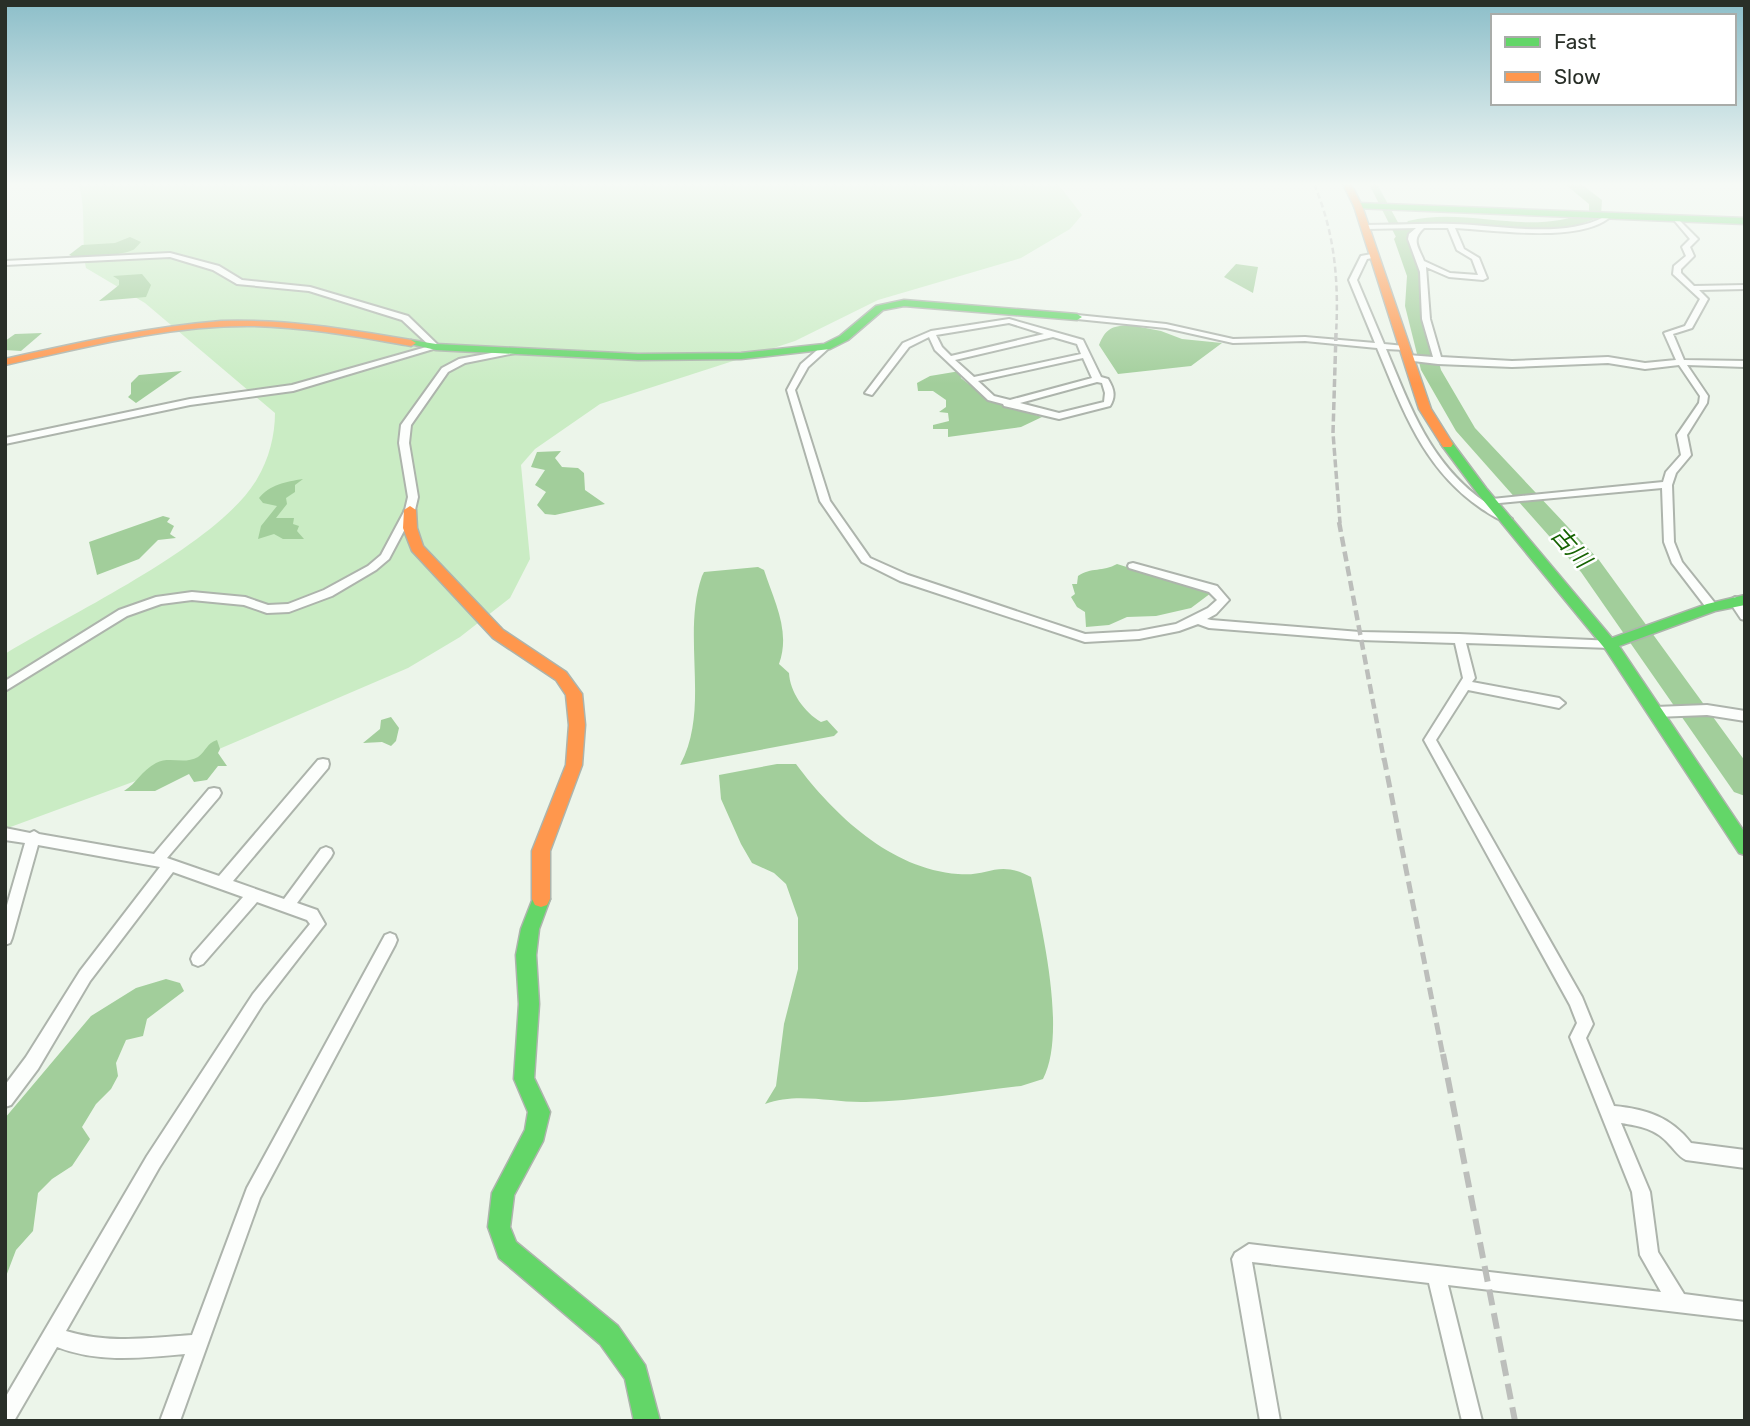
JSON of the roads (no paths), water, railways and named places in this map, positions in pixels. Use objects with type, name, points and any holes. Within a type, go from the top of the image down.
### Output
[{"type":"street","points":[[1372,251],[1411,355],[1426,409],[1436,429],[1492,502],[1610,644],[1745,848]]},
{"type":"street","points":[[1416,251],[1420,262],[1426,319],[1436,361]]},
{"type":"street","points":[[1420,262],[1449,275],[1483,278],[1475,258],[1462,251]]},
{"type":"street","points":[[1688,251],[1690,256],[1677,268],[1677,274],[1704,299],[1688,328],[1668,333],[1681,362],[1703,396],[1703,403],[1682,435],[1686,455],[1671,472],[1667,485],[1669,542],[1677,563],[1712,607]]},
{"type":"street","points":[[5,263],[170,256],[216,268],[240,282],[310,289],[405,318],[436,347]]},
{"type":"street","points":[[1374,256],[1364,258],[1353,280],[1423,443],[1475,503],[1507,519]]},
{"type":"street","points":[[1692,288],[1745,287]]},
{"type":"street","points":[[1133,566],[1220,593],[1223,600],[1214,612],[1200,620],[1115,639],[1085,638],[904,578],[866,560],[858,553],[825,500],[791,390],[804,366],[825,347],[844,338],[880,308],[904,303],[1166,326],[1233,341],[1295,339],[1379,345],[1436,361],[1546,364],[1608,360],[1644,366],[1681,362],[1745,364]]},
{"type":"street","points":[[1070,339],[1094,319]]},
{"type":"street","points":[[869,393],[906,345],[931,333],[1009,321],[1080,342],[1097,379]]},
{"type":"street","points":[[5,362],[144,333],[248,323],[313,326],[436,347],[514,351],[707,358],[825,347]]},
{"type":"street","points":[[931,333],[938,348],[952,358],[991,398],[1007,404],[1059,416],[1107,404],[1110,388],[1105,381],[1097,379],[1007,404]]},
{"type":"street","points":[[952,358],[1051,335]]},
{"type":"street","points":[[5,441],[190,402],[293,388],[436,347]]},
{"type":"street","points":[[514,351],[462,361],[445,370],[406,425],[404,443],[413,497],[410,528],[417,548],[498,634],[561,676],[574,694],[577,725],[573,765],[563,800],[541,851],[542,896],[530,929],[526,955],[529,1004],[523,1079],[539,1112],[536,1133],[503,1193],[499,1227],[507,1250],[609,1335],[636,1374],[647,1421]]},
{"type":"street","points":[[972,380],[1087,355]]},
{"type":"street","points":[[5,448],[23,438]]},
{"type":"street","points":[[1492,502],[1667,485]]},
{"type":"street","points":[[5,687],[123,613],[160,600],[192,596],[245,601],[267,609],[289,608],[308,602],[372,568],[385,556],[410,510]]},
{"type":"street","points":[[1200,620],[1360,636],[1610,644],[1712,607],[1740,600],[1745,616]]},
{"type":"street","points":[[1459,638],[1469,678],[1430,740],[1577,1002],[1585,1024],[1578,1037],[1641,1192],[1649,1255],[1679,1304]]},
{"type":"street","points":[[1464,685],[1559,703]]},
{"type":"street","points":[[1655,712],[1707,710],[1745,716]]},
{"type":"street","points":[[223,882],[323,764]]},
{"type":"street","points":[[5,1100],[32,1063],[85,976],[214,793]]},
{"type":"street","points":[[5,834],[34,837],[164,863],[312,915],[318,924],[251,1011],[153,1162],[5,1417]]},
{"type":"street","points":[[5,937],[34,837]]},
{"type":"street","points":[[287,906],[326,853]]},
{"type":"street","points":[[198,959],[255,894]]},
{"type":"street","points":[[170,1421],[253,1194],[390,940]]},
{"type":"street","points":[[1610,1114],[1642,1117],[1673,1131],[1686,1151],[1745,1159]]},
{"type":"street","points":[[1270,1421],[1241,1259],[1249,1253],[1745,1311]]},
{"type":"street","points":[[1436,1274],[1472,1421]]},
{"type":"street","points":[[51,1335],[70,1344],[112,1350],[196,1344]]},
{"type":"waterway","name":"古川","points":[[1406,251],[1416,276],[1414,306],[1431,370],[1466,431],[1590,566],[1745,784]]},
{"type":"railway","points":[[1333,251],[1337,296],[1336,335]]},
{"type":"railway","points":[[1336,333],[1333,433],[1340,523]]},
{"type":"railway","points":[[1339,522],[1384,760]]},
{"type":"railway","points":[[1384,758],[1443,1056]]},
{"type":"railway","points":[[1443,1054],[1515,1421]]}]
